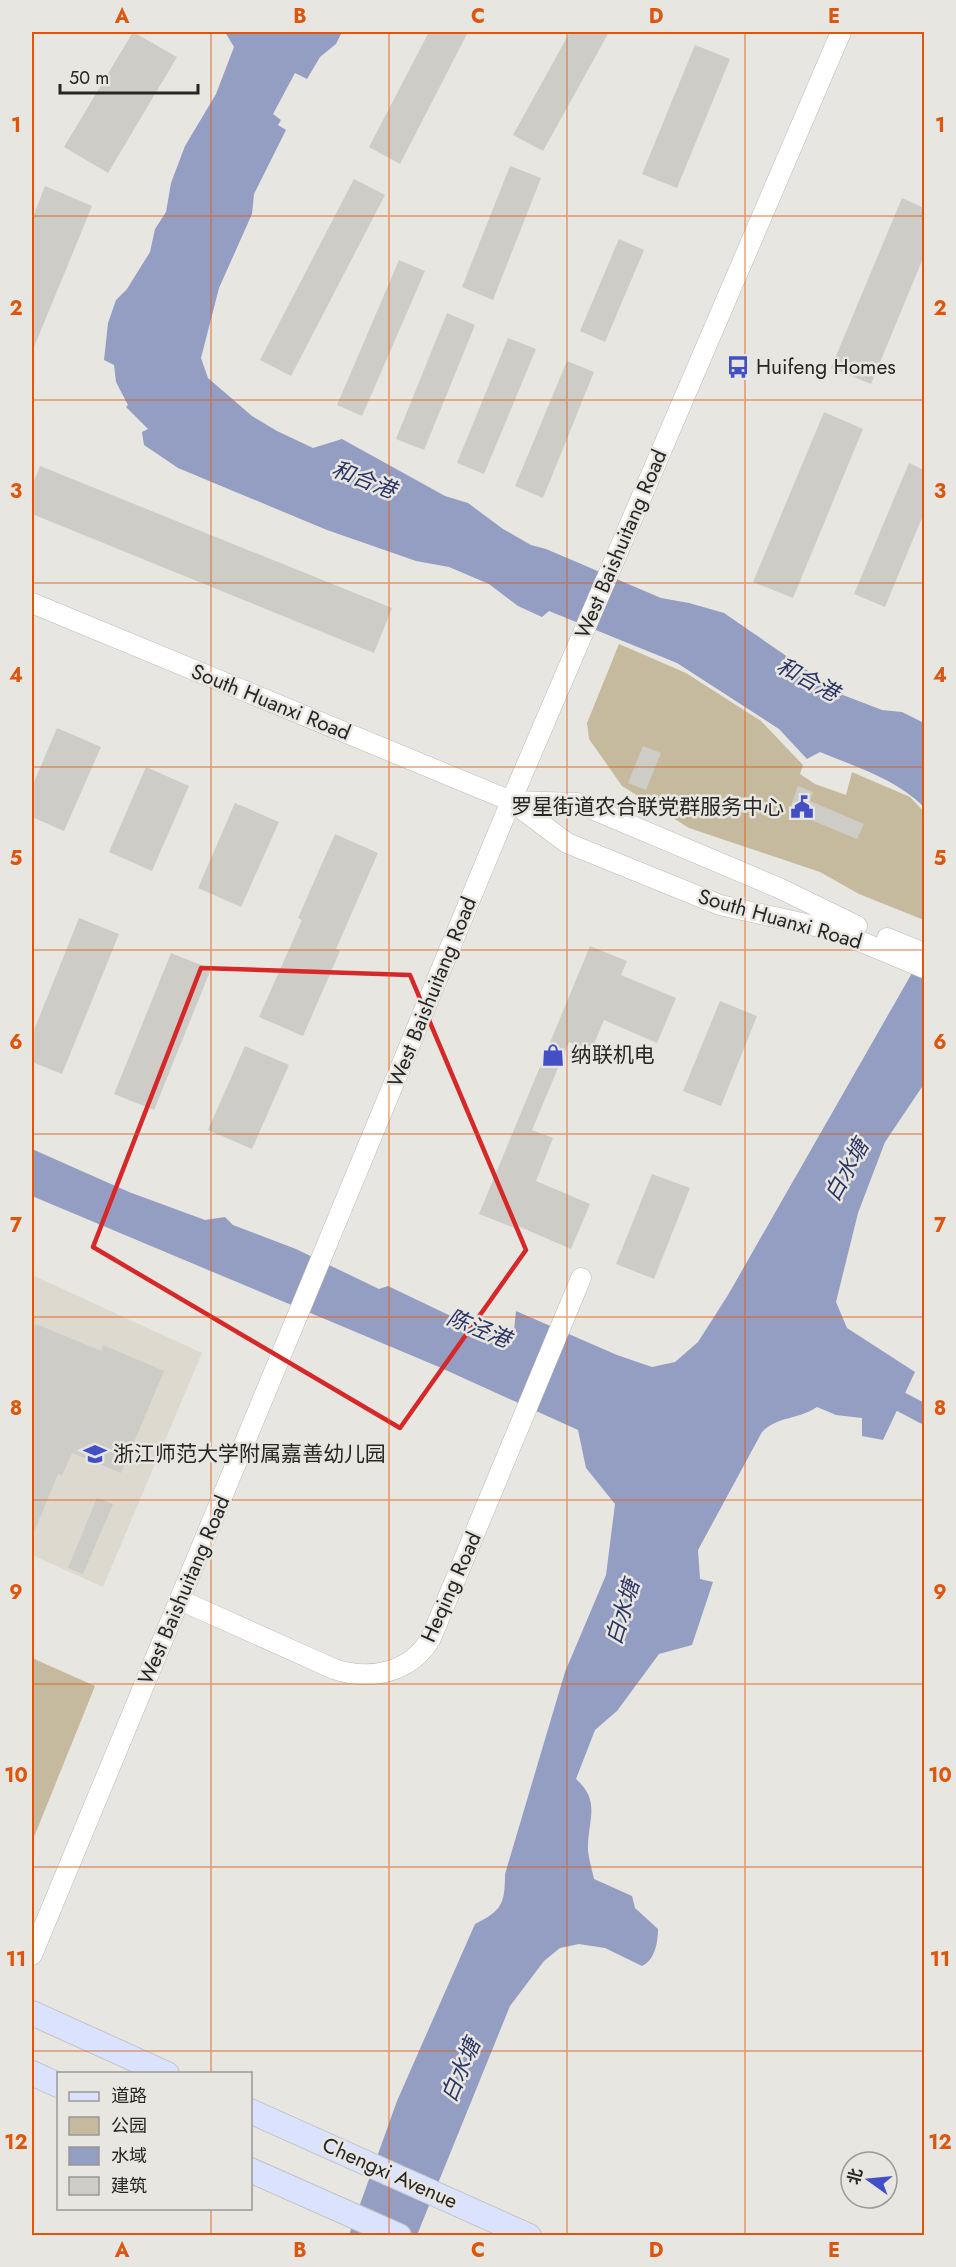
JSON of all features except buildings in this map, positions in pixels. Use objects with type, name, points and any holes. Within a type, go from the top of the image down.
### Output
[{"type":"main road","points":[[32,2013],[165,2072]]},
{"type":"main road","points":[[32,2073],[57,2085]]},
{"type":"main road","name":"Chengxi Avenue","points":[[252,2112],[529,2235]]},
{"type":"main road","points":[[252,2171],[399,2235]]},
{"type":"street","name":"West Baishuitang Road","points":[[32,1955],[511,801],[841,32]]},
{"type":"street","name":"South Huanxi Road","points":[[32,603],[511,801],[567,843],[720,905],[836,924],[924,953]]},
{"type":"street","name":"South Huanxi Road","points":[[511,801],[578,803],[778,888],[836,924],[924,968]]},
{"type":"street","name":"Heqing Road","points":[[180,1600],[353,1676],[375,1675],[394,1670],[424,1648],[581,1278]]},
{"type":"highlighted area","points":[[201,968],[410,975],[526,1250],[400,1428],[93,1247]]},
{"type":"shaded area","name":"浙江师范大学附属嘉善幼儿园","points":[[32,1275],[202,1353],[103,1587],[32,1555]]},
{"type":"green space","points":[[619,644],[686,673],[761,721],[803,765],[800,774],[815,784],[846,795],[852,772],[910,797],[924,812],[924,920],[859,894],[820,872],[689,828],[622,786],[589,739],[587,723]]},
{"type":"green space","points":[[32,1658],[95,1686],[32,1842]]},
{"type":"water","name":"和合港","points":[[225,32],[342,32],[336,44],[320,57],[307,79],[295,73],[273,114],[281,120],[278,125],[286,130],[254,194],[252,214],[219,288],[201,358],[208,378],[252,416],[277,431],[313,448],[342,439],[445,496],[468,503],[503,529],[531,545],[546,549],[661,598],[724,613],[843,695],[882,710],[902,712],[924,723],[924,807],[888,781],[820,752],[807,759],[779,729],[677,663],[549,611],[542,617],[518,606],[489,584],[449,567],[416,561],[327,530],[178,468],[144,445],[142,432],[148,429],[126,407],[128,405],[116,382],[114,365],[104,360],[108,323],[116,300],[127,289],[150,252],[155,229],[166,212],[171,183],[185,146],[216,94],[234,47]]},
{"type":"water","name":"白水塘","points":[[924,952],[924,1084],[885,1142],[858,1213],[836,1302],[847,1328],[915,1372],[883,1440],[862,1436],[862,1418],[836,1415],[817,1407],[775,1423],[762,1432],[698,1550],[700,1579],[713,1582],[692,1645],[659,1654],[617,1711],[595,1730],[576,1779],[584,1787],[591,1804],[588,1851],[594,1879],[632,1896],[635,1908],[658,1929],[656,1945],[650,1960],[642,1966],[605,1948],[579,1944],[560,1948],[544,1961],[510,2006],[417,2235],[349,2235],[397,2101],[475,1924],[491,1915],[503,1899],[505,1874],[565,1672],[606,1575],[615,1504],[586,1468],[578,1430],[439,1367],[32,1196],[32,1149],[129,1192],[205,1220],[225,1217],[233,1225],[296,1249],[379,1289],[388,1286],[505,1342],[513,1340],[516,1311],[617,1355],[652,1367],[675,1362],[698,1342],[728,1295]]},
{"type":"waterway","name":"陈泾港","points":[[879,1390],[924,1414]]},
{"type":"place","name":"Huifeng Homes","points":[[738,367]]},
{"type":"place","name":"罗星街道农合联党群服务中心","points":[[802,807]]},
{"type":"place","name":"纳联机电","points":[[553,1055]]},
{"type":"place","name":"浙江师范大学附属嘉善幼儿园","points":[[95,1454]]}]
